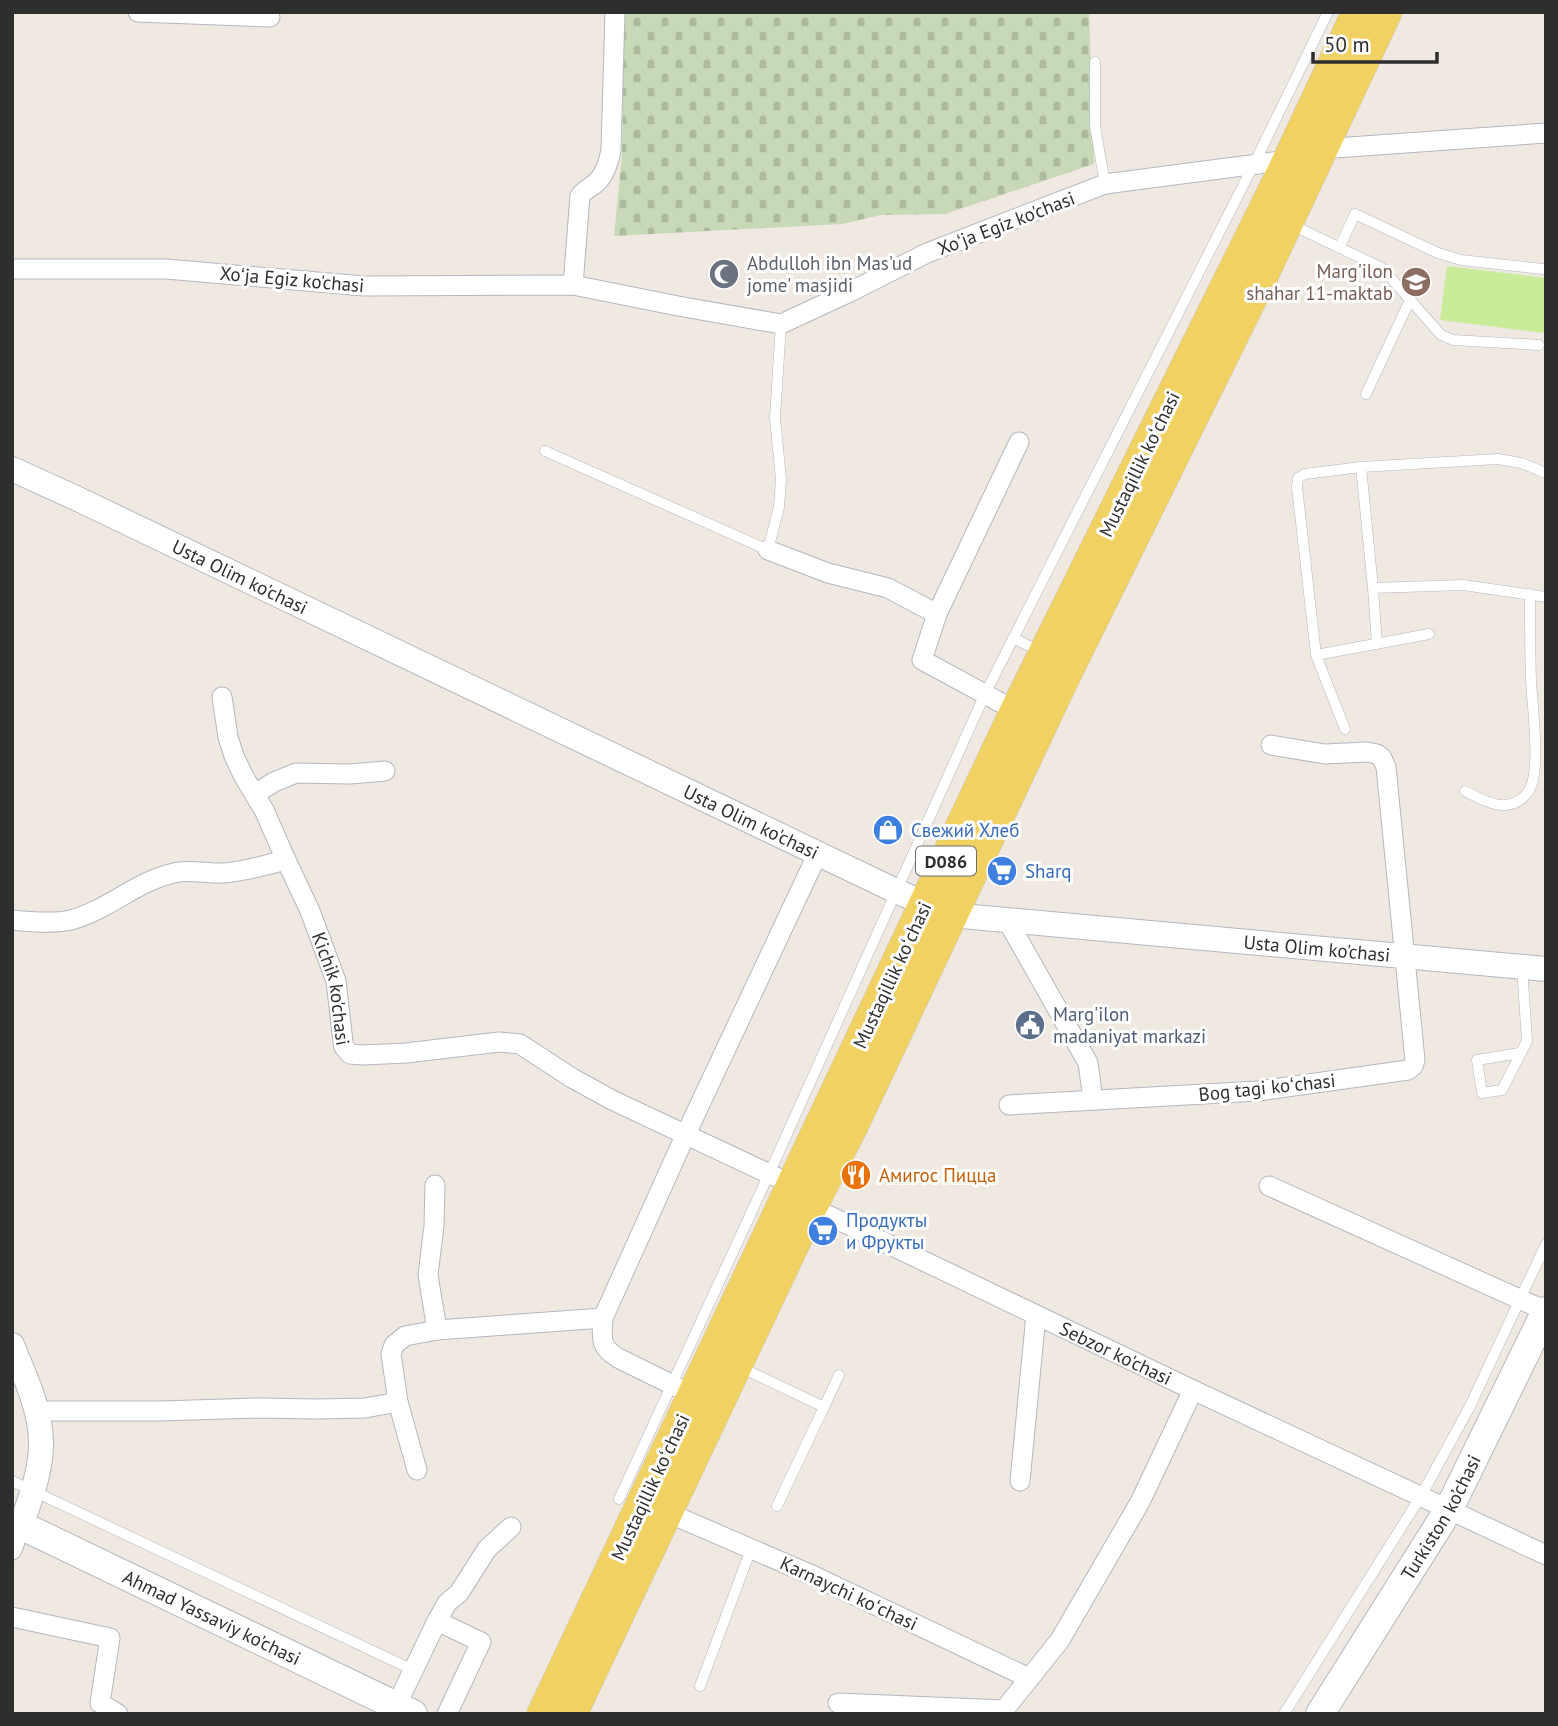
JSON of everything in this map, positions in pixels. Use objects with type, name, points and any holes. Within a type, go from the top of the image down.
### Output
[{"type":"main road","name":"Mustaqillik koʻchasi","points":[[1295,129],[1385,12]]},
{"type":"main road","name":"Mustaqillik koʻchasi","points":[[543,1714],[683,1390],[1062,681],[1287,223],[1295,129],[1341,16]]},
{"type":"main road","name":"Mustaqillik koʻchasi","points":[[938,909],[1016,711],[1293,170]]},
{"type":"main road","name":"Mustaqillik koʻchasi","points":[[571,1714],[737,1366],[791,1189]]},
{"type":"main road","name":"Turkiston ko’chasi","points":[[1320,1714],[1449,1509],[1546,1311]]},
{"type":"main road","name":"Ahmad Yassaviy ko'chasi","points":[[15,1532],[404,1710]]},
{"type":"street","points":[[138,12],[270,17]]},
{"type":"street","points":[[573,285],[580,196],[597,182],[607,167],[611,150],[615,12]]},
{"type":"street","points":[[1295,129],[1546,133]]},
{"type":"street","name":"Xoʻja Egiz ko'chasi","points":[[12,269],[166,269],[364,286],[573,285],[781,324],[927,253],[1105,184],[1254,164],[1293,170]]},
{"type":"street","points":[[1016,711],[922,660],[937,614],[1019,442]]},
{"type":"street","name":"Usta Olim ko'chasi","points":[[12,469],[938,909],[1007,920],[1534,968]]},
{"type":"street","points":[[768,550],[828,573],[888,588],[937,614]]},
{"type":"street","points":[[12,920],[65,921],[174,873],[235,872],[286,860],[264,810],[234,757],[222,697]]},
{"type":"street","name":"Bog tagi koʻchasi","points":[[1009,1105],[1258,1091],[1408,1070],[1413,1066],[1415,1060],[1405,957],[1382,758],[1367,752],[1325,754],[1271,745]]},
{"type":"street","points":[[255,794],[296,773],[350,774],[385,771]]},
{"type":"street","points":[[683,1390],[608,1351],[602,1339],[603,1318],[818,853]]},
{"type":"street","name":"Kichik ko'chasi","points":[[286,860],[330,960],[336,981],[344,1047],[350,1054],[406,1053],[513,1042],[527,1047],[572,1078],[612,1100],[791,1189]]},
{"type":"street","points":[[1007,920],[1088,1063],[1093,1100]]},
{"type":"street","points":[[435,1185],[434,1226],[428,1275],[437,1330]]},
{"type":"street","points":[[1269,1186],[1546,1311]]},
{"type":"street","name":"Sebzor ko'chasi","points":[[791,1189],[1036,1315],[1546,1555]]},
{"type":"street","points":[[1020,1481],[1036,1315]]},
{"type":"street","points":[[417,1470],[398,1402],[390,1359],[392,1349],[399,1340],[412,1334],[437,1330],[603,1318]]},
{"type":"street","points":[[12,1345],[37,1410],[41,1438],[40,1463],[23,1486],[15,1532]]},
{"type":"street","points":[[838,1703],[1004,1712],[1060,1640],[1140,1502],[1193,1390]]},
{"type":"street","points":[[37,1410],[365,1408],[398,1402]]},
{"type":"street","name":"Karnaychi koʻchasi","points":[[666,1512],[826,1582],[1029,1678]]},
{"type":"street","points":[[404,1710],[413,1670],[447,1603],[459,1592],[487,1549],[512,1527]]},
{"type":"street","points":[[12,1617],[110,1638],[100,1703],[118,1714]]},
{"type":"street","points":[[437,1621],[481,1642],[447,1714]]},
{"type":"lane","points":[[1095,62],[1096,126],[1105,184]]},
{"type":"lane","points":[[791,1189],[896,891],[985,694],[1254,164],[1295,129]]},
{"type":"lane","points":[[1339,248],[1355,214],[1438,253],[1461,260],[1543,269]]},
{"type":"lane","points":[[1287,223],[1382,268],[1441,335],[1453,340],[1539,345]]},
{"type":"lane","points":[[1366,394],[1410,300]]},
{"type":"lane","points":[[545,452],[768,550],[779,507],[781,479],[775,418],[781,324]]},
{"type":"lane","points":[[1345,729],[1316,655],[1298,478],[1305,474],[1361,467],[1498,459],[1521,463],[1546,473]]},
{"type":"lane","points":[[1361,467],[1377,644]]},
{"type":"lane","points":[[1373,588],[1463,585],[1546,597]]},
{"type":"lane","points":[[1465,791],[1490,804],[1508,805],[1530,790],[1536,750],[1531,679],[1530,594]]},
{"type":"lane","points":[[1316,655],[1429,634]]},
{"type":"lane","points":[[1013,638],[1045,653]]},
{"type":"lane","points":[[1520,1054],[1478,1060],[1482,1093],[1502,1090],[1527,1041],[1534,968]]},
{"type":"lane","points":[[1284,1714],[1421,1496],[1469,1408],[1546,1244]]},
{"type":"lane","points":[[737,1366],[824,1407]]},
{"type":"lane","points":[[777,1506],[839,1374]]},
{"type":"lane","points":[[619,1499],[683,1390]]},
{"type":"lane","points":[[23,1486],[413,1670]]},
{"type":"lane","points":[[700,1685],[751,1549]]},
{"type":"green space","points":[[624,12],[1089,12],[1094,164],[945,214],[881,215],[842,224],[614,236],[622,156]]},
{"type":"green space","points":[[1447,266],[1546,278],[1544,333],[1440,320]]},
{"type":"place","name":"Abdulloh ibn Mas'ud jome' masjidi","points":[[724,274]]},
{"type":"place","name":"Marg'ilon shahar 11-maktab","points":[[1416,282]]},
{"type":"place","name":"Свежий Хлеб","points":[[888,830]]},
{"type":"place","name":"Sharq","points":[[1002,871]]},
{"type":"place","name":"Marg'ilon madaniyat markazi","points":[[1030,1025]]},
{"type":"place","name":"Амигос Пицца","points":[[856,1175]]},
{"type":"place","name":"Продукты и Фрукты","points":[[823,1231]]}]
